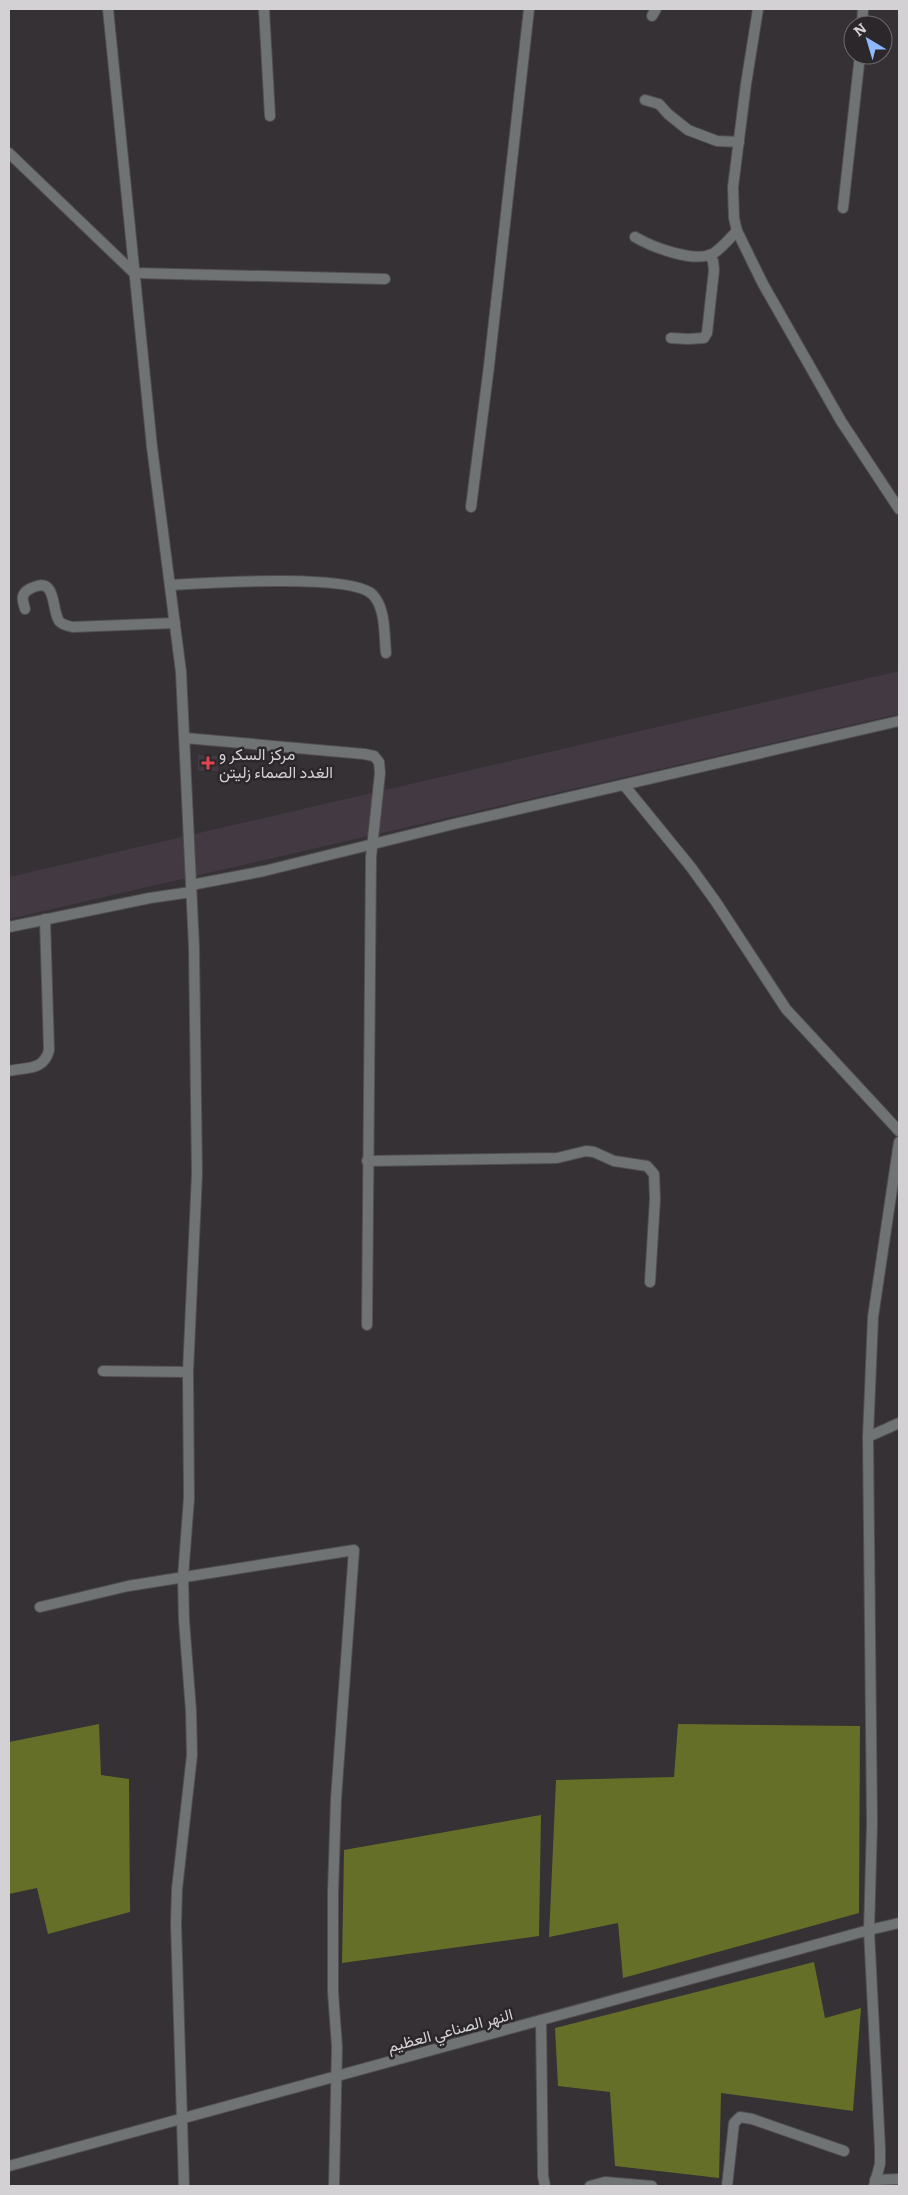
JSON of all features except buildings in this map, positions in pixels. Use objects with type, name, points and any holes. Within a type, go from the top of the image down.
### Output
[{"type":"street","points":[[108,9],[152,447],[181,672],[196,1015],[197,1174],[188,1372],[189,1498],[183,1577],[192,1756],[177,1889],[184,2186]]},
{"type":"street","points":[[264,9],[270,116]]},
{"type":"street","points":[[471,507],[489,366],[529,9]]},
{"type":"street","points":[[758,9],[733,187],[734,218],[737,231],[763,284],[840,421],[899,509]]},
{"type":"street","points":[[843,208],[859,65]]},
{"type":"street","points":[[645,100],[659,104],[688,130],[717,141],[739,142]]},
{"type":"street","points":[[9,153],[134,273],[386,279]]},
{"type":"street","points":[[635,237],[647,244],[679,254],[709,255],[721,247],[737,231]]},
{"type":"street","points":[[671,338],[699,339],[704,338],[707,333],[714,270],[713,261],[709,255]]},
{"type":"street","points":[[170,585],[259,581],[364,588],[378,601],[382,614],[386,653]]},
{"type":"street","points":[[25,609],[22,598],[25,592],[37,585],[44,585],[49,589],[58,620],[64,625],[73,627],[175,623]]},
{"type":"street","points":[[9,927],[191,889],[899,721]]},
{"type":"street","points":[[185,738],[374,756],[379,762],[380,773],[372,845],[367,1161],[367,1325]]},
{"type":"street","points":[[624,785],[690,866],[716,902],[786,1009],[899,1131]]},
{"type":"street","points":[[9,1071],[41,1065],[47,1060],[49,1050],[45,919]]},
{"type":"street","points":[[899,1142],[873,1317],[868,1437],[872,1824],[869,1930],[880,2148],[880,2164],[875,2183],[899,2179]]},
{"type":"street","points":[[367,1161],[556,1158],[586,1151],[594,1152],[614,1161],[647,1166],[654,1174],[655,1199],[650,1282]]},
{"type":"street","points":[[103,1371],[188,1372]]},
{"type":"street","points":[[868,1437],[899,1423]]},
{"type":"street","points":[[40,1607],[128,1586],[354,1550],[354,1575],[340,1737],[333,1882],[333,1992],[337,2076],[334,2186]]},
{"type":"street","name":"النهر الصناعي العظيم","points":[[9,2166],[899,1923]]},
{"type":"street","points":[[541,2020],[543,2176],[545,2186]]},
{"type":"street","points":[[727,2186],[734,2123],[740,2118],[752,2119],[844,2151]]},
{"type":"street","points":[[590,2186],[605,2182],[652,2186]]},
{"type":"shaded area","points":[[899,671],[899,714],[9,919],[9,877]]},
{"type":"shaded area","name":"مركز السكر و الغدد الصماء زليتن","points":[[198,755],[218,756],[218,771],[198,771]]},
{"type":"green space","points":[[99,1724],[101,1775],[129,1779],[130,1912],[48,1934],[37,1888],[9,1894],[9,1742]]},
{"type":"green space","points":[[678,1724],[860,1726],[859,1913],[623,1978],[618,1923],[549,1937],[556,1780],[674,1777]]},
{"type":"green space","points":[[541,1815],[539,1936],[342,1963],[344,1850]]},
{"type":"green space","points":[[814,1962],[825,2018],[861,2008],[853,2111],[721,2093],[719,2178],[615,2166],[610,2092],[558,2086],[555,2028]]},
{"type":"place","name":"مركز السكر و الغدد الصماء زليتن","points":[[208,763]]}]
